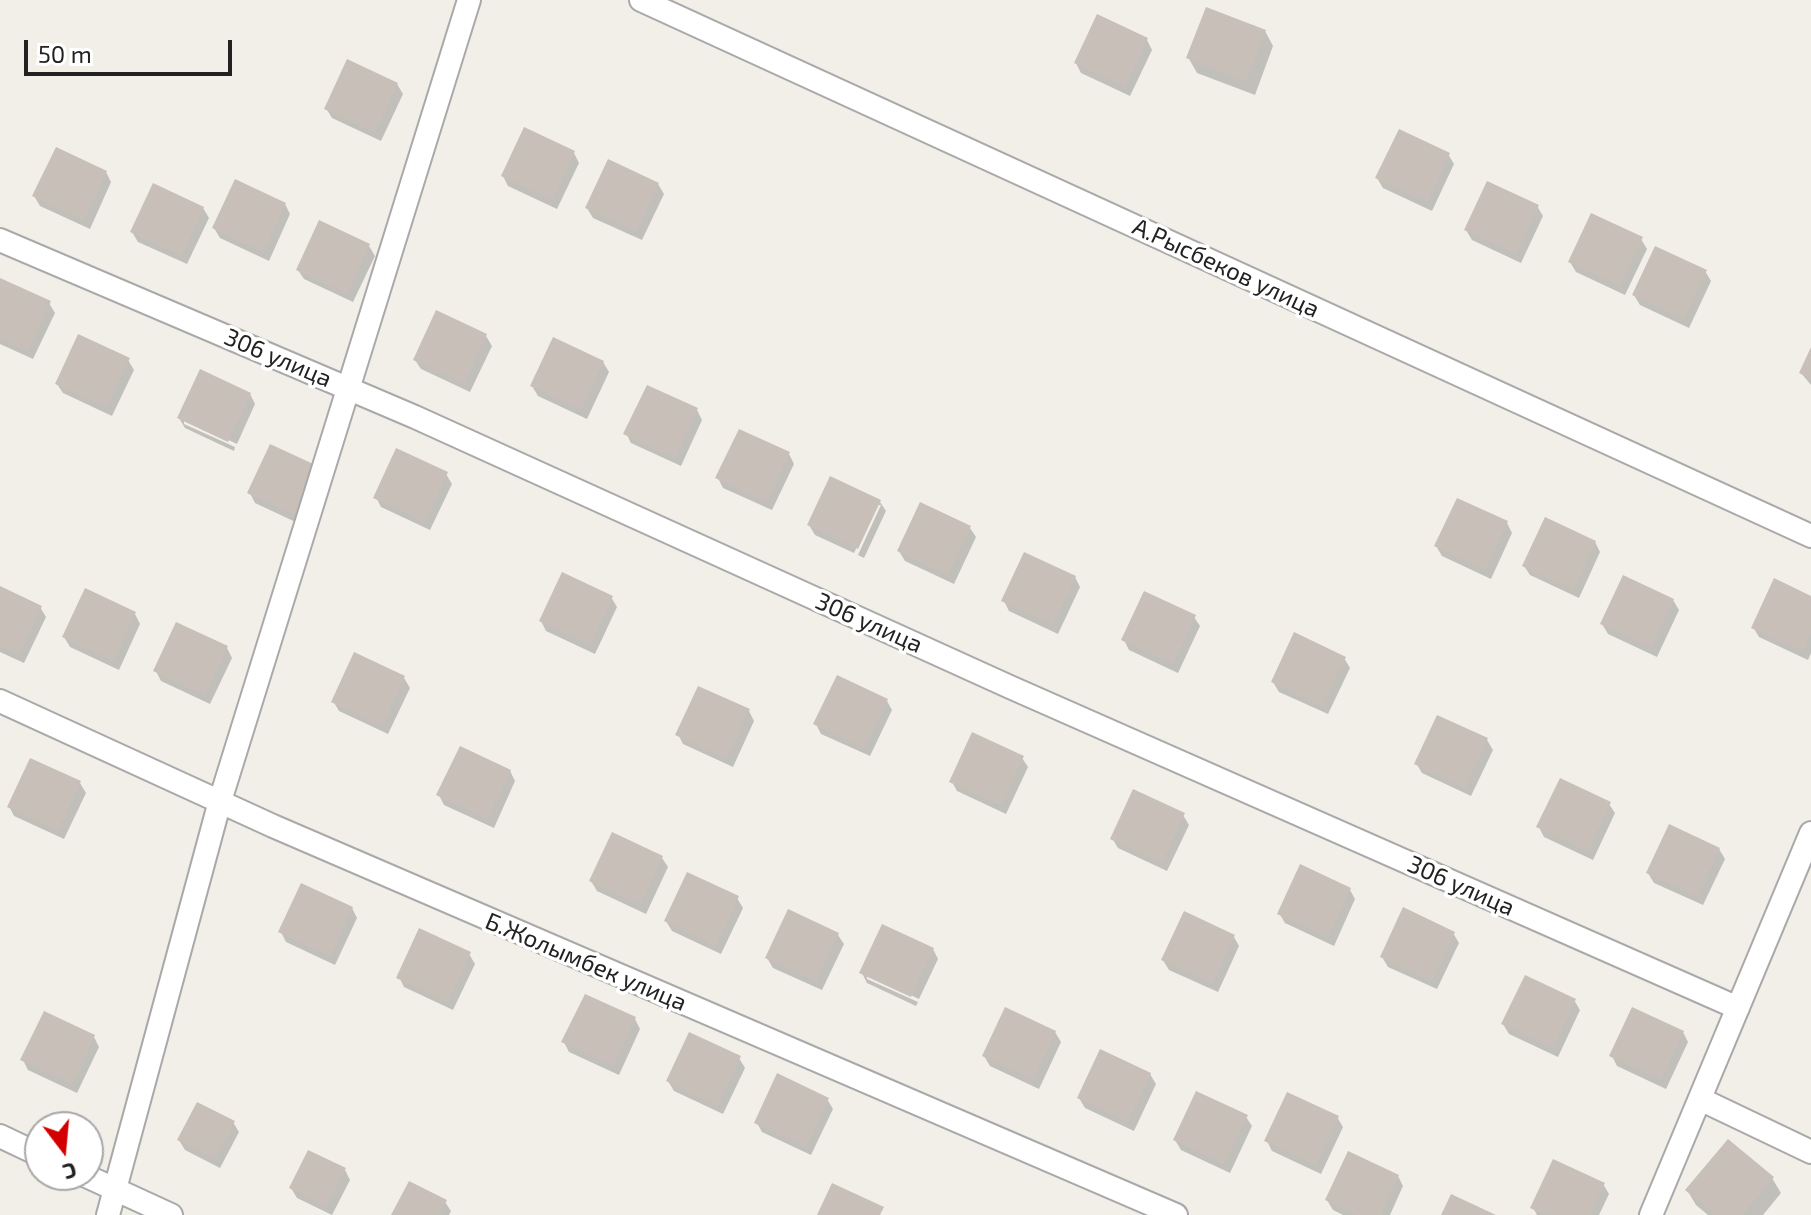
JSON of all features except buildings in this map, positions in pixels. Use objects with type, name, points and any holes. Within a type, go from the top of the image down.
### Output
[{"type":"street","points":[[108,1215],[220,801],[469,0]]},
{"type":"street","name":"А.Рысбеков улица","points":[[641,0],[1811,536]]},
{"type":"street","name":"306 улица","points":[[0,240],[350,389],[1010,687],[1738,1008]]},
{"type":"street","name":"Б.Жолымбек улица","points":[[0,701],[220,801],[1176,1215]]},
{"type":"street","points":[[1651,1215],[1811,833]]},
{"type":"street","points":[[1700,1099],[1811,1152]]},
{"type":"street","points":[[0,1136],[24,1147]]},
{"type":"street","points":[[104,1184],[171,1215]]}]
